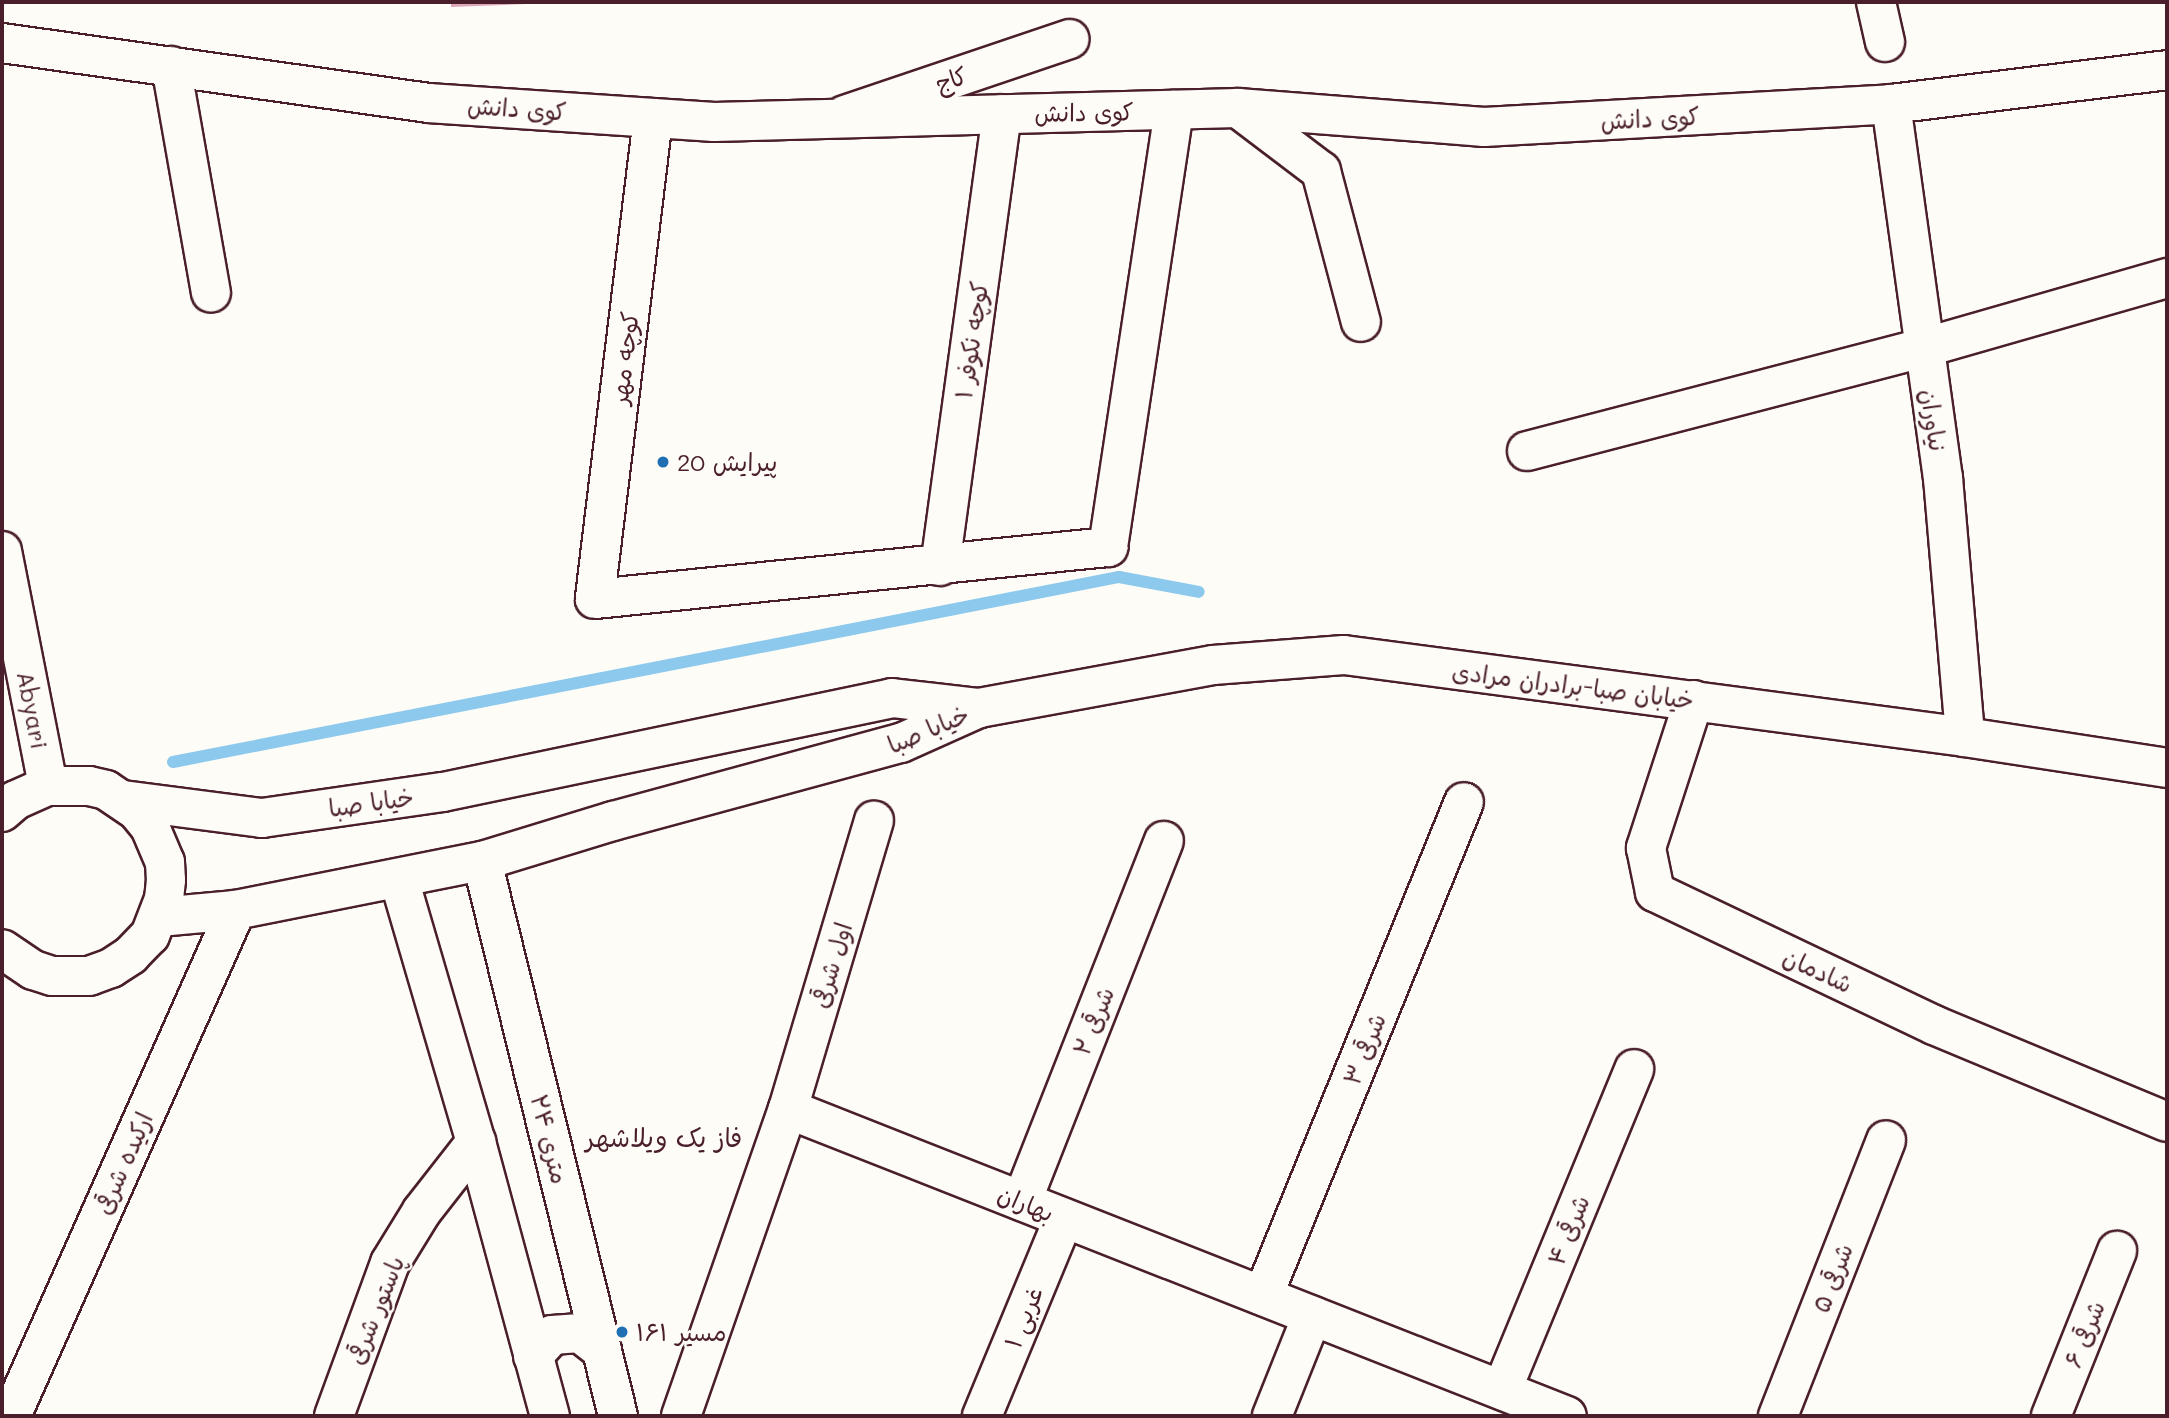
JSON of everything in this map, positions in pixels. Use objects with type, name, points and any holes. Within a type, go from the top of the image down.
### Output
[{"type":"street","points":[[1876,2],[1885,42]]},
{"type":"street","name":"کاج","points":[[834,119],[1069,40]]},
{"type":"street","name":"کوی دانش","points":[[2,43],[428,103],[714,122],[1238,108],[1484,127],[1891,104],[2167,70]]},
{"type":"street","points":[[171,66],[211,292]]},
{"type":"street","name":"نیاوران","points":[[1891,104],[1943,478],[1965,737]]},
{"type":"street","points":[[1238,108],[1321,171],[1361,322]]},
{"type":"street","points":[[940,566],[1108,547],[1174,110]]},
{"type":"street","name":"کوچه نکوفر ۱","points":[[940,566],[1002,114]]},
{"type":"street","name":"کوچه مهر","points":[[653,118],[595,599],[940,566]]},
{"type":"street","points":[[1527,451],[1923,348],[2167,278]]},
{"type":"street","name":"Abyari","points":[[2,551],[48,786]]},
{"type":"street","name":"خیابان صبا-برادران مرادی","points":[[979,708],[1213,666],[1344,656],[1694,700],[2167,768]]},
{"type":"street","name":"خیابا صبا","points":[[123,800],[262,818],[443,792],[892,698],[979,708]]},
{"type":"street","name":"شادمان","points":[[1694,700],[1646,848],[1655,892],[1934,1025],[2167,1122]]},
{"type":"street","name":"خیابا صبا","points":[[159,917],[236,910],[482,862],[613,821],[901,743],[979,708]]},
{"type":"street","points":[[2,812],[16,800],[48,786],[89,786],[123,800],[150,827],[162,853],[166,880],[159,917],[141,946],[111,968],[89,976],[17,973],[2,949]]},
{"type":"street","name":"۳ شرقی","points":[[1264,1296],[1464,802]]},
{"type":"street","name":"اول شرقی","points":[[788,1109],[874,821]]},
{"type":"street","name":"۲ شرقی","points":[[1021,1201],[1164,841]]},
{"type":"street","name":"۲۴ متری","points":[[482,862],[618,1416]]},
{"type":"street","points":[[399,879],[476,1142],[548,1415]]},
{"type":"street","name":"ارکیده شرقی","points":[[11,1416],[236,910]]},
{"type":"street","name":"۴ شرقی","points":[[1502,1391],[1634,1069]]},
{"type":"street","points":[[681,1416],[788,1109]]},
{"type":"street","name":"بهاران","points":[[788,1109],[1567,1416]]},
{"type":"street","name":"۵ شرقی","points":[[1778,1416],[1886,1140]]},
{"type":"street","name":"پاستور شرقی","points":[[334,1416],[390,1263],[422,1211],[476,1142]]},
{"type":"street","name":"۱ غربی","points":[[982,1416],[1064,1218]]},
{"type":"street","name":"۶ شرقی","points":[[2051,1416],[2117,1251]]},
{"type":"street","points":[[1272,1416],[1312,1315]]},
{"type":"street","points":[[533,1356],[552,1335],[580,1333],[602,1350]]},
{"type":"building","points":[[451,2],[526,2],[526,4],[451,7]]},
{"type":"waterway","points":[[173,762],[1119,577],[1199,592]]},
{"type":"place","name":"پیرایش 20","points":[[663,462]]},
{"type":"place","name":"مسیر ۱۶۱","points":[[622,1332]]},
{"type":"district","name":"فاز یک ویلاشهر","points":[[664,1138]]}]
